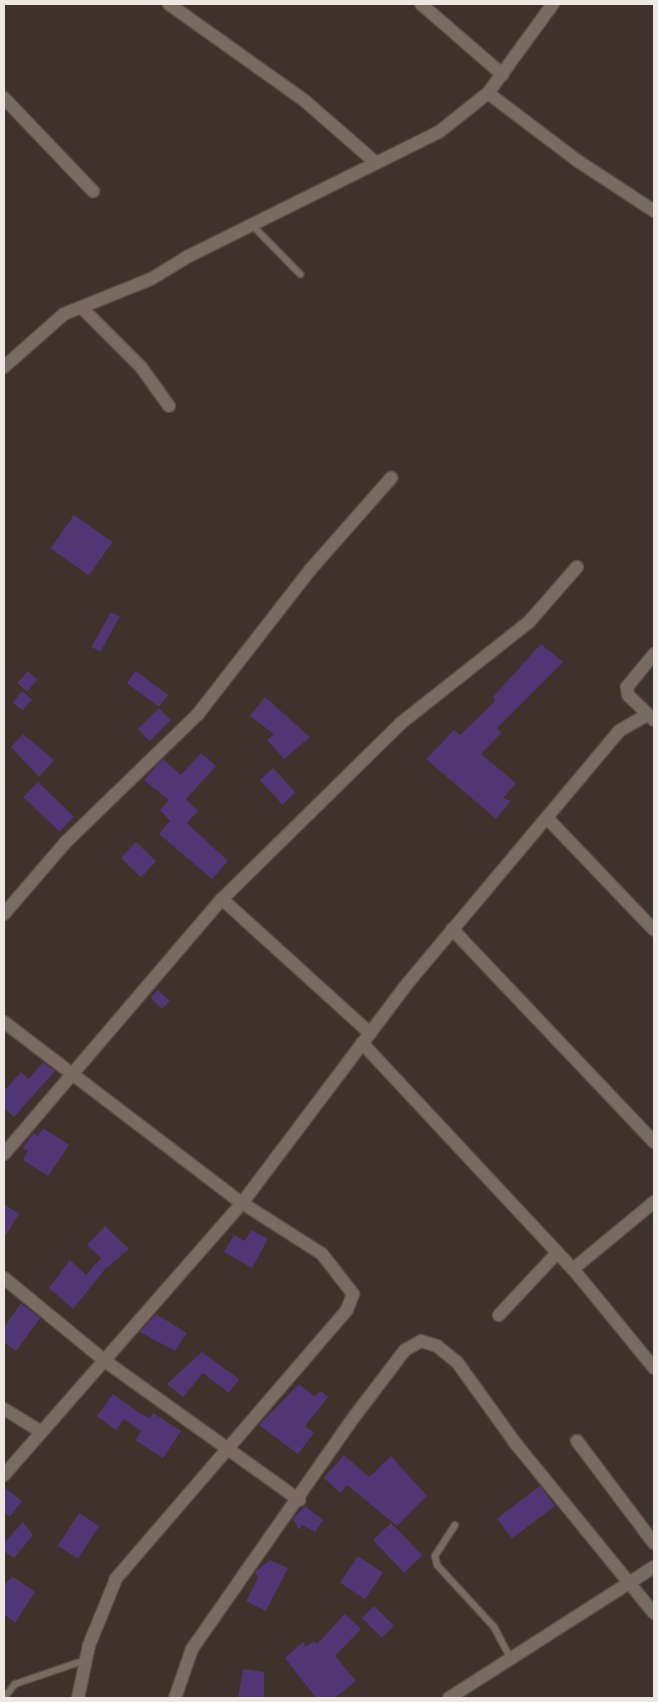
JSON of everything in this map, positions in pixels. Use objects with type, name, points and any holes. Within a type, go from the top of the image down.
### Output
[{"type":"street","points":[[168,4],[305,101],[375,162]]},
{"type":"street","points":[[421,4],[503,75]]},
{"type":"street","points":[[4,367],[51,322],[83,310],[151,279],[252,224],[438,132],[488,93],[553,4]]},
{"type":"street","points":[[488,93],[578,161],[654,211]]},
{"type":"street","points":[[4,98],[93,191]]},
{"type":"street","points":[[83,310],[141,367],[169,406]]},
{"type":"street","points":[[4,914],[66,842],[198,714],[310,570],[391,478]]},
{"type":"street","points":[[4,1154],[70,1073],[222,899],[401,724],[529,622],[578,567]]},
{"type":"street","points":[[4,1475],[40,1431],[105,1361],[242,1203],[366,1038],[452,929],[548,819],[619,731],[650,718],[628,695],[628,687],[654,654]]},
{"type":"street","points":[[548,819],[654,930]]},
{"type":"street","points":[[222,899],[366,1038],[573,1270],[654,1368]]},
{"type":"street","points":[[452,929],[654,1142]]},
{"type":"street","points":[[4,1022],[242,1203],[322,1254],[353,1294],[347,1310],[226,1447],[116,1580],[95,1628],[78,1698]]},
{"type":"street","points":[[573,1270],[654,1202]]},
{"type":"street","points":[[499,1315],[557,1252]]},
{"type":"street","points":[[4,1278],[105,1361],[299,1500]]},
{"type":"street","points":[[175,1698],[192,1649],[405,1350],[421,1341],[437,1346],[457,1362],[628,1584],[654,1614]]},
{"type":"street","points":[[4,1409],[40,1431]]},
{"type":"street","points":[[577,1441],[654,1543]]},
{"type":"street","points":[[449,1698],[512,1660],[654,1567]]},
{"type":"lane","points":[[252,224],[300,274]]},
{"type":"lane","points":[[456,1525],[435,1556],[437,1565],[494,1627],[512,1660]]},
{"type":"lane","points":[[4,1698],[15,1684],[87,1659]]},
{"type":"building","points":[[74,515],[113,542],[89,576],[50,549]]},
{"type":"building","points":[[111,612],[120,617],[100,652],[92,647]]},
{"type":"building","points":[[541,644],[563,662],[497,728],[501,733],[481,754],[516,783],[503,798],[511,801],[496,819],[426,759],[454,730],[460,735],[495,701],[493,697]]},
{"type":"building","points":[[28,671],[38,680],[27,692],[17,683]]},
{"type":"building","points":[[136,671],[168,695],[159,707],[127,683]]},
{"type":"building","points":[[22,691],[32,699],[23,711],[13,703]]},
{"type":"building","points":[[265,697],[310,737],[284,759],[267,740],[274,734],[250,716]]},
{"type":"building","points":[[159,708],[171,720],[150,741],[138,729]]},
{"type":"building","points":[[23,734],[54,760],[39,777],[11,747]]},
{"type":"building","points":[[201,753],[216,766],[186,799],[198,811],[187,823],[228,861],[212,879],[159,834],[170,821],[160,810],[169,800],[144,780],[163,759],[181,775]]},
{"type":"building","points":[[273,768],[296,792],[282,804],[260,780]]},
{"type":"building","points":[[38,782],[74,817],[59,832],[23,797]]},
{"type":"building","points":[[136,842],[156,861],[141,877],[121,858]]},
{"type":"building","points":[[158,990],[170,1001],[162,1009],[150,998]]},
{"type":"building","points":[[43,1062],[55,1071],[14,1117],[4,1108],[4,1091],[21,1072],[29,1079]]},
{"type":"building","points":[[43,1128],[69,1145],[48,1176],[23,1160],[28,1151],[23,1148],[33,1133],[38,1136]]},
{"type":"building","points":[[4,1204],[19,1214],[4,1238]]},
{"type":"building","points":[[105,1226],[129,1249],[105,1269],[73,1309],[49,1288],[70,1260],[86,1275],[101,1258],[87,1245]]},
{"type":"building","points":[[251,1230],[268,1239],[252,1268],[224,1252],[234,1235],[245,1241]]},
{"type":"building","points":[[21,1303],[40,1318],[16,1351],[4,1342],[4,1327]]},
{"type":"building","points":[[156,1314],[187,1333],[175,1351],[140,1332]]},
{"type":"building","points":[[202,1352],[239,1379],[229,1393],[203,1373],[183,1397],[167,1384]]},
{"type":"building","points":[[299,1384],[314,1396],[321,1391],[328,1397],[305,1426],[314,1433],[298,1454],[259,1425]]},
{"type":"building","points":[[113,1394],[141,1414],[150,1418],[153,1413],[181,1431],[163,1458],[135,1440],[141,1431],[124,1419],[116,1430],[97,1416]]},
{"type":"building","points":[[344,1455],[369,1477],[391,1456],[427,1496],[397,1526],[347,1485],[340,1493],[324,1478]]},
{"type":"building","points":[[540,1486],[555,1506],[512,1538],[497,1518]]},
{"type":"building","points":[[4,1487],[22,1501],[10,1517],[4,1512]]},
{"type":"building","points":[[305,1506],[323,1520],[315,1532],[302,1525],[299,1530],[293,1519]]},
{"type":"building","points":[[79,1513],[99,1526],[78,1559],[58,1546]]},
{"type":"building","points":[[23,1522],[33,1535],[14,1558],[4,1551],[4,1543]]},
{"type":"building","points":[[391,1523],[422,1555],[404,1573],[373,1540]]},
{"type":"building","points":[[358,1556],[383,1573],[365,1599],[340,1583]]},
{"type":"building","points":[[270,1560],[288,1568],[266,1611],[246,1601],[258,1578],[255,1572]]},
{"type":"building","points":[[12,1576],[35,1592],[15,1623],[4,1614],[4,1586]]},
{"type":"building","points":[[374,1606],[394,1626],[382,1638],[362,1618]]},
{"type":"building","points":[[345,1614],[361,1629],[335,1656],[356,1681],[335,1698],[316,1698],[285,1658],[303,1642],[306,1647],[314,1641],[317,1644]]},
{"type":"building","points":[[243,1669],[264,1672],[264,1698],[238,1698]]}]
